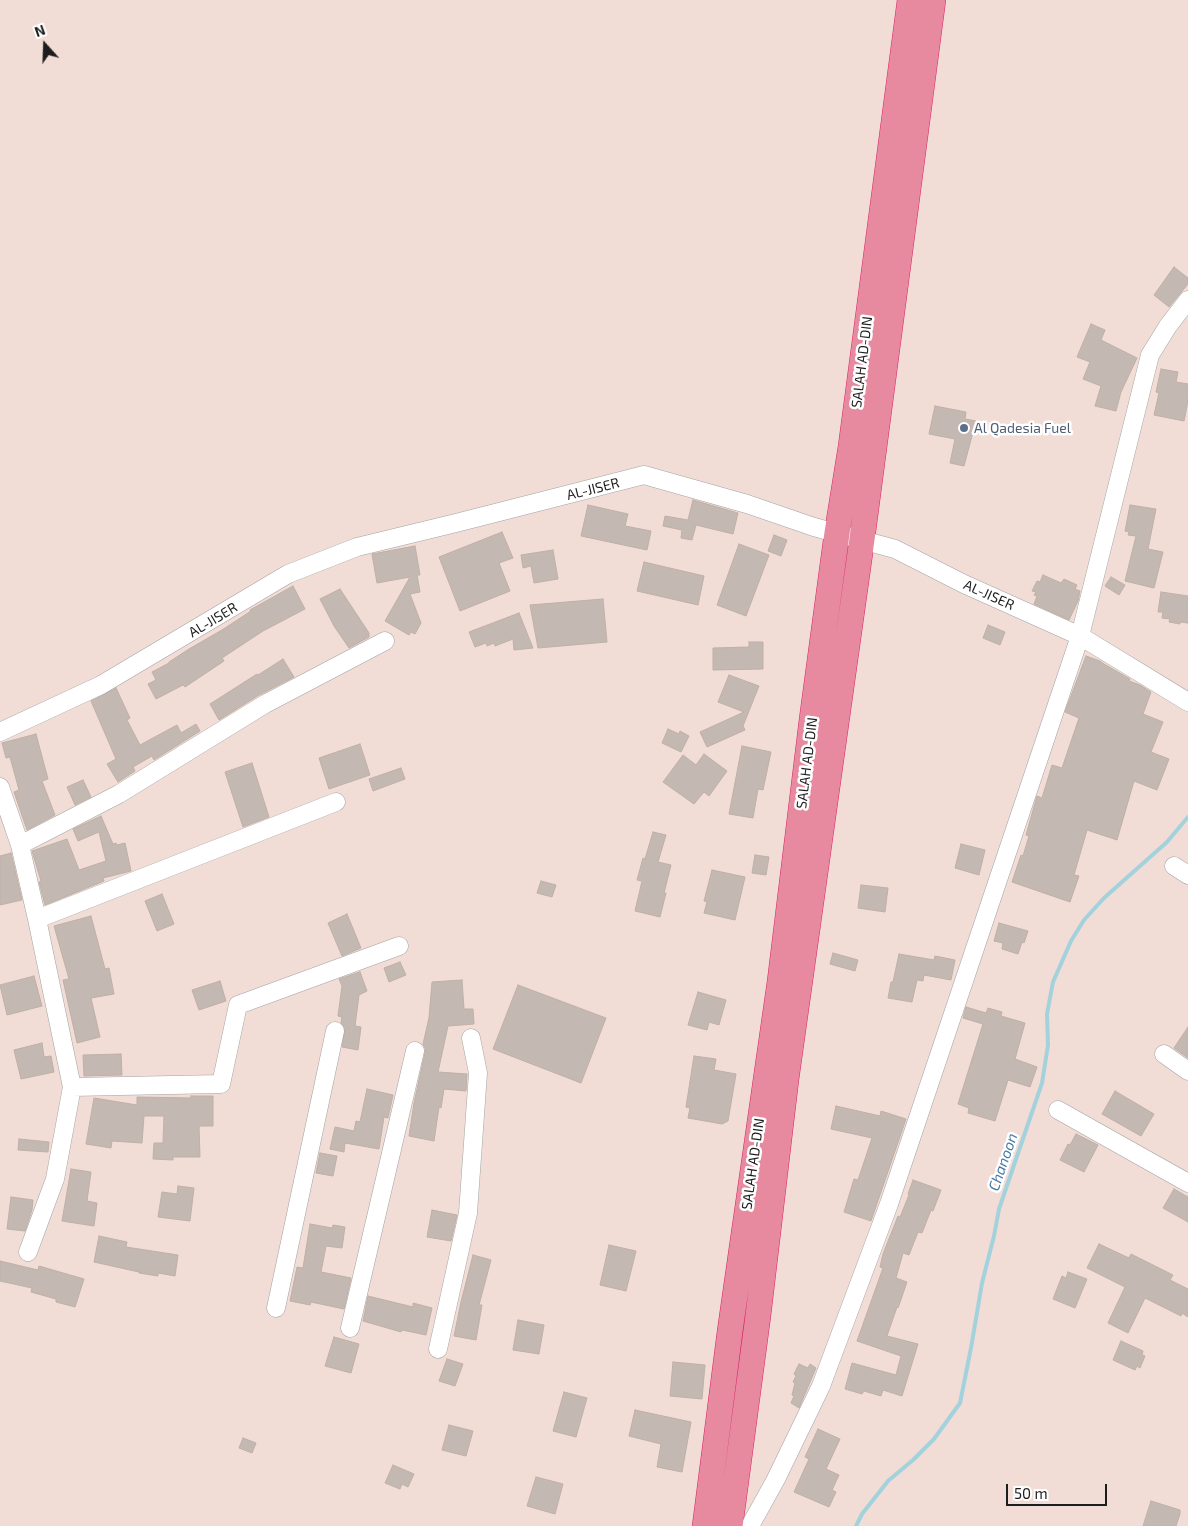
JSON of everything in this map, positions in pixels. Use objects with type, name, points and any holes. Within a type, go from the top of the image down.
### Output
[{"type":"highway","name":"SALAH AD-DIN","points":[[705,1526],[730,1331],[780,981],[812,719],[837,533],[851,446],[910,0]]},
{"type":"highway","name":"SALAH AD-DIN","points":[[730,1526],[786,1080],[862,540],[933,0]]},
{"type":"street","points":[[750,1526],[776,1479],[821,1386],[879,1231],[1080,636],[1150,356],[1168,326],[1188,300]]},
{"type":"street","name":"AL-JISER","points":[[0,731],[101,685],[288,574],[340,553],[357,547],[644,475],[747,504],[814,527],[895,549],[964,584],[1080,636],[1188,702]]},
{"type":"street","points":[[20,845],[119,794],[265,704],[385,641]]},
{"type":"street","points":[[0,787],[20,845],[72,1087],[55,1179],[28,1252]]},
{"type":"street","points":[[37,919],[336,802]]},
{"type":"street","points":[[72,1087],[222,1084],[238,1005],[400,946]]},
{"type":"street","points":[[276,1308],[335,1031]]},
{"type":"street","points":[[438,1349],[468,1213],[478,1073],[471,1038]]},
{"type":"street","points":[[350,1328],[415,1050]]},
{"type":"street","points":[[1164,1054],[1188,1071]]},
{"type":"street","points":[[1058,1110],[1188,1183]]},
{"type":"shaded area","points":[[0,0],[1188,0],[1188,1526],[0,1526]]},
{"type":"building","points":[[1174,267],[1188,278],[1188,284],[1169,307],[1154,295]]},
{"type":"building","points":[[1091,324],[1105,330],[1101,340],[1137,358],[1121,392],[1116,411],[1095,406],[1101,386],[1083,379],[1090,362],[1077,357]]},
{"type":"building","points":[[1161,369],[1178,372],[1176,382],[1188,384],[1188,401],[1184,421],[1154,415],[1159,393],[1156,392]]},
{"type":"building","points":[[935,406],[966,412],[965,419],[976,421],[964,466],[950,463],[955,439],[929,434]]},
{"type":"building","points":[[693,500],[738,513],[733,534],[696,525],[692,540],[681,538],[682,530],[663,526],[665,516],[688,520]]},
{"type":"building","points":[[588,505],[628,514],[625,526],[651,531],[647,550],[581,536]]},
{"type":"building","points":[[1130,505],[1156,509],[1148,549],[1163,552],[1154,588],[1125,581],[1136,536],[1128,535],[1129,532],[1125,531]]},
{"type":"building","points":[[502,532],[513,558],[499,563],[510,591],[460,611],[439,557]]},
{"type":"building","points":[[774,535],[787,540],[781,556],[768,551]]},
{"type":"building","points":[[739,544],[769,555],[746,616],[717,605]]},
{"type":"building","points":[[415,546],[420,575],[417,575],[420,592],[410,594],[421,623],[415,634],[411,632],[409,635],[385,621],[410,577],[377,583],[372,554]]},
{"type":"building","points":[[553,550],[558,579],[534,583],[531,566],[523,568],[521,555]]},
{"type":"building","points":[[644,562],[704,576],[698,605],[637,591]]},
{"type":"building","points":[[1043,575],[1061,583],[1064,579],[1077,585],[1075,589],[1080,591],[1078,601],[1069,620],[1034,604],[1037,596],[1034,595],[1036,592],[1032,591],[1037,581],[1040,582]]},
{"type":"building","points":[[1111,577],[1125,585],[1119,595],[1105,586]]},
{"type":"building","points":[[293,586],[305,609],[263,631],[222,658],[224,661],[185,687],[183,685],[156,699],[148,684],[156,680],[152,672],[222,630],[250,610]]},
{"type":"building","points":[[340,589],[369,633],[369,637],[349,648],[334,626],[320,599]]},
{"type":"building","points":[[1161,592],[1188,596],[1188,623],[1169,622],[1170,619],[1162,618],[1163,612],[1158,612]]},
{"type":"building","points":[[603,599],[607,642],[538,648],[530,605]]},
{"type":"building","points":[[519,613],[533,648],[514,650],[513,639],[495,646],[494,643],[487,646],[486,643],[475,647],[469,632]]},
{"type":"building","points":[[988,625],[1005,632],[1000,645],[983,638]]},
{"type":"building","points":[[749,642],[763,642],[763,669],[713,670],[713,648],[749,647]]},
{"type":"building","points":[[1086,656],[1100,661],[1130,679],[1129,681],[1151,692],[1143,714],[1163,722],[1151,752],[1169,759],[1157,790],[1134,781],[1117,840],[1087,830],[1074,875],[1079,876],[1070,902],[1012,882],[1029,836],[1026,835],[1037,796],[1042,798],[1052,765],[1062,768],[1079,718],[1065,712]]},
{"type":"building","points":[[283,659],[294,677],[259,695],[219,720],[210,704]]},
{"type":"building","points":[[729,675],[759,686],[743,726],[745,730],[707,747],[700,732],[744,712],[718,702]]},
{"type":"building","points":[[116,688],[130,718],[127,720],[140,745],[177,725],[181,733],[196,724],[200,731],[154,760],[152,756],[133,767],[135,771],[118,782],[107,764],[116,759],[91,701]]},
{"type":"building","points":[[668,729],[679,734],[680,731],[689,736],[681,752],[662,743]]},
{"type":"building","points":[[36,734],[48,779],[42,781],[55,815],[27,830],[14,792],[19,790],[10,757],[6,758],[2,743]]},
{"type":"building","points":[[360,744],[370,775],[329,789],[319,758]]},
{"type":"building","points":[[742,746],[771,752],[763,790],[758,789],[753,818],[729,814]]},
{"type":"building","points":[[704,754],[727,771],[709,796],[704,792],[694,804],[663,782],[683,755],[696,765]]},
{"type":"building","points":[[252,763],[269,817],[243,827],[225,772]]},
{"type":"building","points":[[401,768],[405,779],[373,791],[369,779]]},
{"type":"building","points":[[83,780],[91,797],[75,805],[67,787]]},
{"type":"building","points":[[101,816],[113,844],[125,843],[131,871],[103,878],[104,881],[45,905],[39,882],[41,881],[32,851],[67,839],[79,870],[106,861],[99,832],[78,841],[73,829]]},
{"type":"building","points":[[653,832],[666,835],[658,862],[671,865],[660,917],[635,911],[642,881],[637,880]]},
{"type":"building","points":[[961,844],[985,850],[979,875],[955,868]]},
{"type":"building","points":[[11,853],[22,900],[0,905],[0,856]]},
{"type":"building","points":[[755,855],[769,857],[766,875],[752,873]]},
{"type":"building","points":[[712,870],[745,877],[735,920],[704,913],[707,902],[704,901]]},
{"type":"building","points":[[541,881],[556,885],[552,897],[537,893]]},
{"type":"building","points":[[861,885],[888,888],[885,912],[858,908]]},
{"type":"building","points":[[162,894],[174,924],[157,931],[145,901]]},
{"type":"building","points":[[347,914],[361,948],[342,956],[328,923]]},
{"type":"building","points":[[91,916],[105,969],[109,968],[114,994],[91,998],[100,1037],[77,1043],[63,980],[69,979],[54,926]]},
{"type":"building","points":[[999,923],[1028,931],[1018,954],[1002,949],[1003,943],[994,941]]},
{"type":"building","points":[[833,953],[858,960],[855,971],[830,964]]},
{"type":"building","points":[[899,954],[934,960],[935,956],[955,960],[951,980],[924,975],[923,981],[917,980],[912,1002],[888,998]]},
{"type":"building","points":[[400,962],[406,975],[389,982],[384,968]]},
{"type":"building","points":[[360,972],[367,991],[359,995],[355,1026],[361,1027],[358,1050],[342,1047],[345,1028],[341,1023],[342,1017],[338,1016],[342,986],[339,979]]},
{"type":"building","points":[[34,976],[42,1006],[7,1015],[0,985]]},
{"type":"building","points":[[462,980],[464,1009],[473,1009],[474,1024],[448,1026],[438,1072],[467,1074],[466,1091],[444,1089],[441,1108],[439,1107],[434,1141],[409,1136],[425,1053],[423,1044],[429,1018],[432,982]]},
{"type":"building","points":[[220,981],[226,1001],[199,1010],[192,990]]},
{"type":"building","points":[[518,985],[606,1018],[581,1083],[493,1049]]},
{"type":"building","points":[[698,992],[726,1000],[719,1025],[709,1022],[707,1030],[688,1025]]},
{"type":"building","points":[[966,1007],[986,1013],[988,1008],[1002,1012],[1001,1016],[1025,1023],[1015,1059],[1037,1067],[1030,1087],[1008,1080],[995,1121],[968,1113],[969,1108],[958,1104],[983,1024],[963,1018]]},
{"type":"building","points":[[1188,1027],[1188,1058],[1174,1048]]},
{"type":"building","points":[[42,1043],[44,1057],[51,1056],[54,1072],[21,1079],[14,1050]]},
{"type":"building","points":[[121,1054],[122,1075],[84,1076],[83,1055]]},
{"type":"building","points":[[694,1056],[716,1059],[714,1070],[736,1074],[728,1121],[722,1124],[688,1118],[690,1108],[686,1107]]},
{"type":"building","points":[[367,1089],[393,1095],[388,1118],[384,1117],[379,1149],[345,1143],[344,1152],[330,1149],[335,1127],[354,1131],[356,1121],[360,1122]]},
{"type":"building","points":[[1115,1091],[1154,1114],[1141,1136],[1102,1114]]},
{"type":"building","points":[[191,1096],[213,1096],[213,1126],[199,1126],[200,1157],[173,1157],[173,1160],[153,1159],[154,1143],[163,1143],[164,1116],[144,1116],[142,1143],[112,1141],[111,1148],[86,1144],[94,1098],[137,1105],[137,1097],[191,1098]]},
{"type":"building","points":[[836,1106],[880,1116],[881,1111],[906,1119],[871,1221],[844,1212],[854,1179],[858,1180],[872,1138],[831,1129]]},
{"type":"building","points":[[1076,1134],[1098,1145],[1084,1172],[1060,1160],[1068,1144],[1070,1145]]},
{"type":"building","points":[[19,1139],[49,1142],[48,1152],[18,1150]]},
{"type":"building","points":[[320,1153],[337,1156],[333,1176],[316,1173]]},
{"type":"building","points":[[71,1169],[91,1172],[87,1201],[97,1203],[94,1226],[62,1221]]},
{"type":"building","points":[[913,1180],[941,1190],[933,1211],[931,1210],[922,1233],[918,1232],[909,1255],[903,1253],[896,1278],[907,1282],[887,1336],[918,1344],[902,1396],[883,1390],[881,1396],[864,1391],[862,1394],[845,1389],[852,1363],[896,1375],[901,1356],[857,1341],[883,1268],[880,1267],[883,1254],[898,1216],[900,1217],[909,1195]]},
{"type":"building","points":[[178,1186],[194,1188],[190,1221],[158,1217],[162,1192],[177,1194]]},
{"type":"building","points":[[1174,1189],[1188,1197],[1188,1222],[1163,1208]]},
{"type":"building","points":[[11,1197],[33,1200],[32,1210],[25,1231],[7,1229]]},
{"type":"building","points":[[432,1210],[457,1215],[451,1241],[427,1237]]},
{"type":"building","points":[[310,1224],[332,1228],[333,1225],[345,1227],[342,1248],[326,1246],[321,1272],[351,1278],[344,1309],[311,1302],[310,1305],[290,1301],[297,1267],[303,1268]]},
{"type":"building","points":[[99,1236],[127,1242],[126,1247],[178,1255],[175,1276],[158,1273],[158,1276],[139,1273],[94,1262]]},
{"type":"building","points":[[1099,1244],[1129,1258],[1131,1254],[1173,1275],[1170,1280],[1188,1289],[1188,1317],[1182,1313],[1181,1316],[1145,1298],[1128,1333],[1108,1323],[1125,1287],[1087,1268]]},
{"type":"building","points":[[609,1245],[636,1251],[626,1291],[600,1285]]},
{"type":"building","points":[[473,1255],[491,1260],[479,1305],[482,1305],[476,1340],[454,1336]]},
{"type":"building","points":[[0,1261],[38,1270],[39,1266],[84,1279],[75,1307],[31,1292],[32,1288],[0,1281]]},
{"type":"building","points":[[1068,1272],[1087,1279],[1075,1308],[1053,1299],[1062,1276],[1066,1278]]},
{"type":"building","points":[[368,1296],[413,1307],[413,1303],[432,1308],[426,1335],[402,1330],[401,1332],[363,1321]]},
{"type":"building","points":[[518,1320],[544,1325],[539,1354],[513,1350]]},
{"type":"building","points":[[334,1337],[359,1344],[351,1373],[325,1366]]},
{"type":"building","points":[[1121,1341],[1143,1351],[1142,1355],[1145,1356],[1140,1368],[1137,1366],[1135,1370],[1113,1360]]},
{"type":"building","points":[[447,1359],[463,1364],[455,1386],[439,1381]]},
{"type":"building","points":[[673,1362],[705,1365],[702,1399],[670,1396]]},
{"type":"building","points":[[799,1364],[808,1368],[810,1364],[816,1368],[799,1408],[791,1403],[794,1396],[792,1395],[795,1383],[793,1382],[796,1376],[794,1374]]},
{"type":"building","points":[[564,1392],[587,1398],[576,1437],[553,1431]]},
{"type":"building","points":[[635,1410],[691,1422],[682,1472],[657,1467],[661,1444],[629,1436]]},
{"type":"building","points":[[449,1425],[473,1431],[466,1456],[442,1450]]},
{"type":"building","points":[[818,1429],[840,1439],[826,1469],[839,1475],[832,1490],[836,1492],[829,1507],[794,1492],[809,1459],[805,1457]]},
{"type":"building","points":[[243,1438],[256,1443],[252,1453],[239,1448]]},
{"type":"building","points":[[393,1465],[414,1474],[408,1487],[402,1484],[400,1489],[385,1483]]},
{"type":"building","points":[[536,1477],[563,1484],[555,1514],[527,1506]]},
{"type":"building","points":[[1151,1501],[1180,1510],[1176,1526],[1143,1526]]},
{"type":"waterway","name":"Chanoon","points":[[856,1526],[862,1514],[888,1481],[934,1439],[960,1403],[982,1283],[999,1209],[1042,1083],[1048,1045],[1047,1014],[1053,982],[1071,941],[1084,920],[1104,898],[1167,842],[1188,817]]},
{"type":"place","name":"Al Qadesia Fuel","points":[[964,428]]}]
